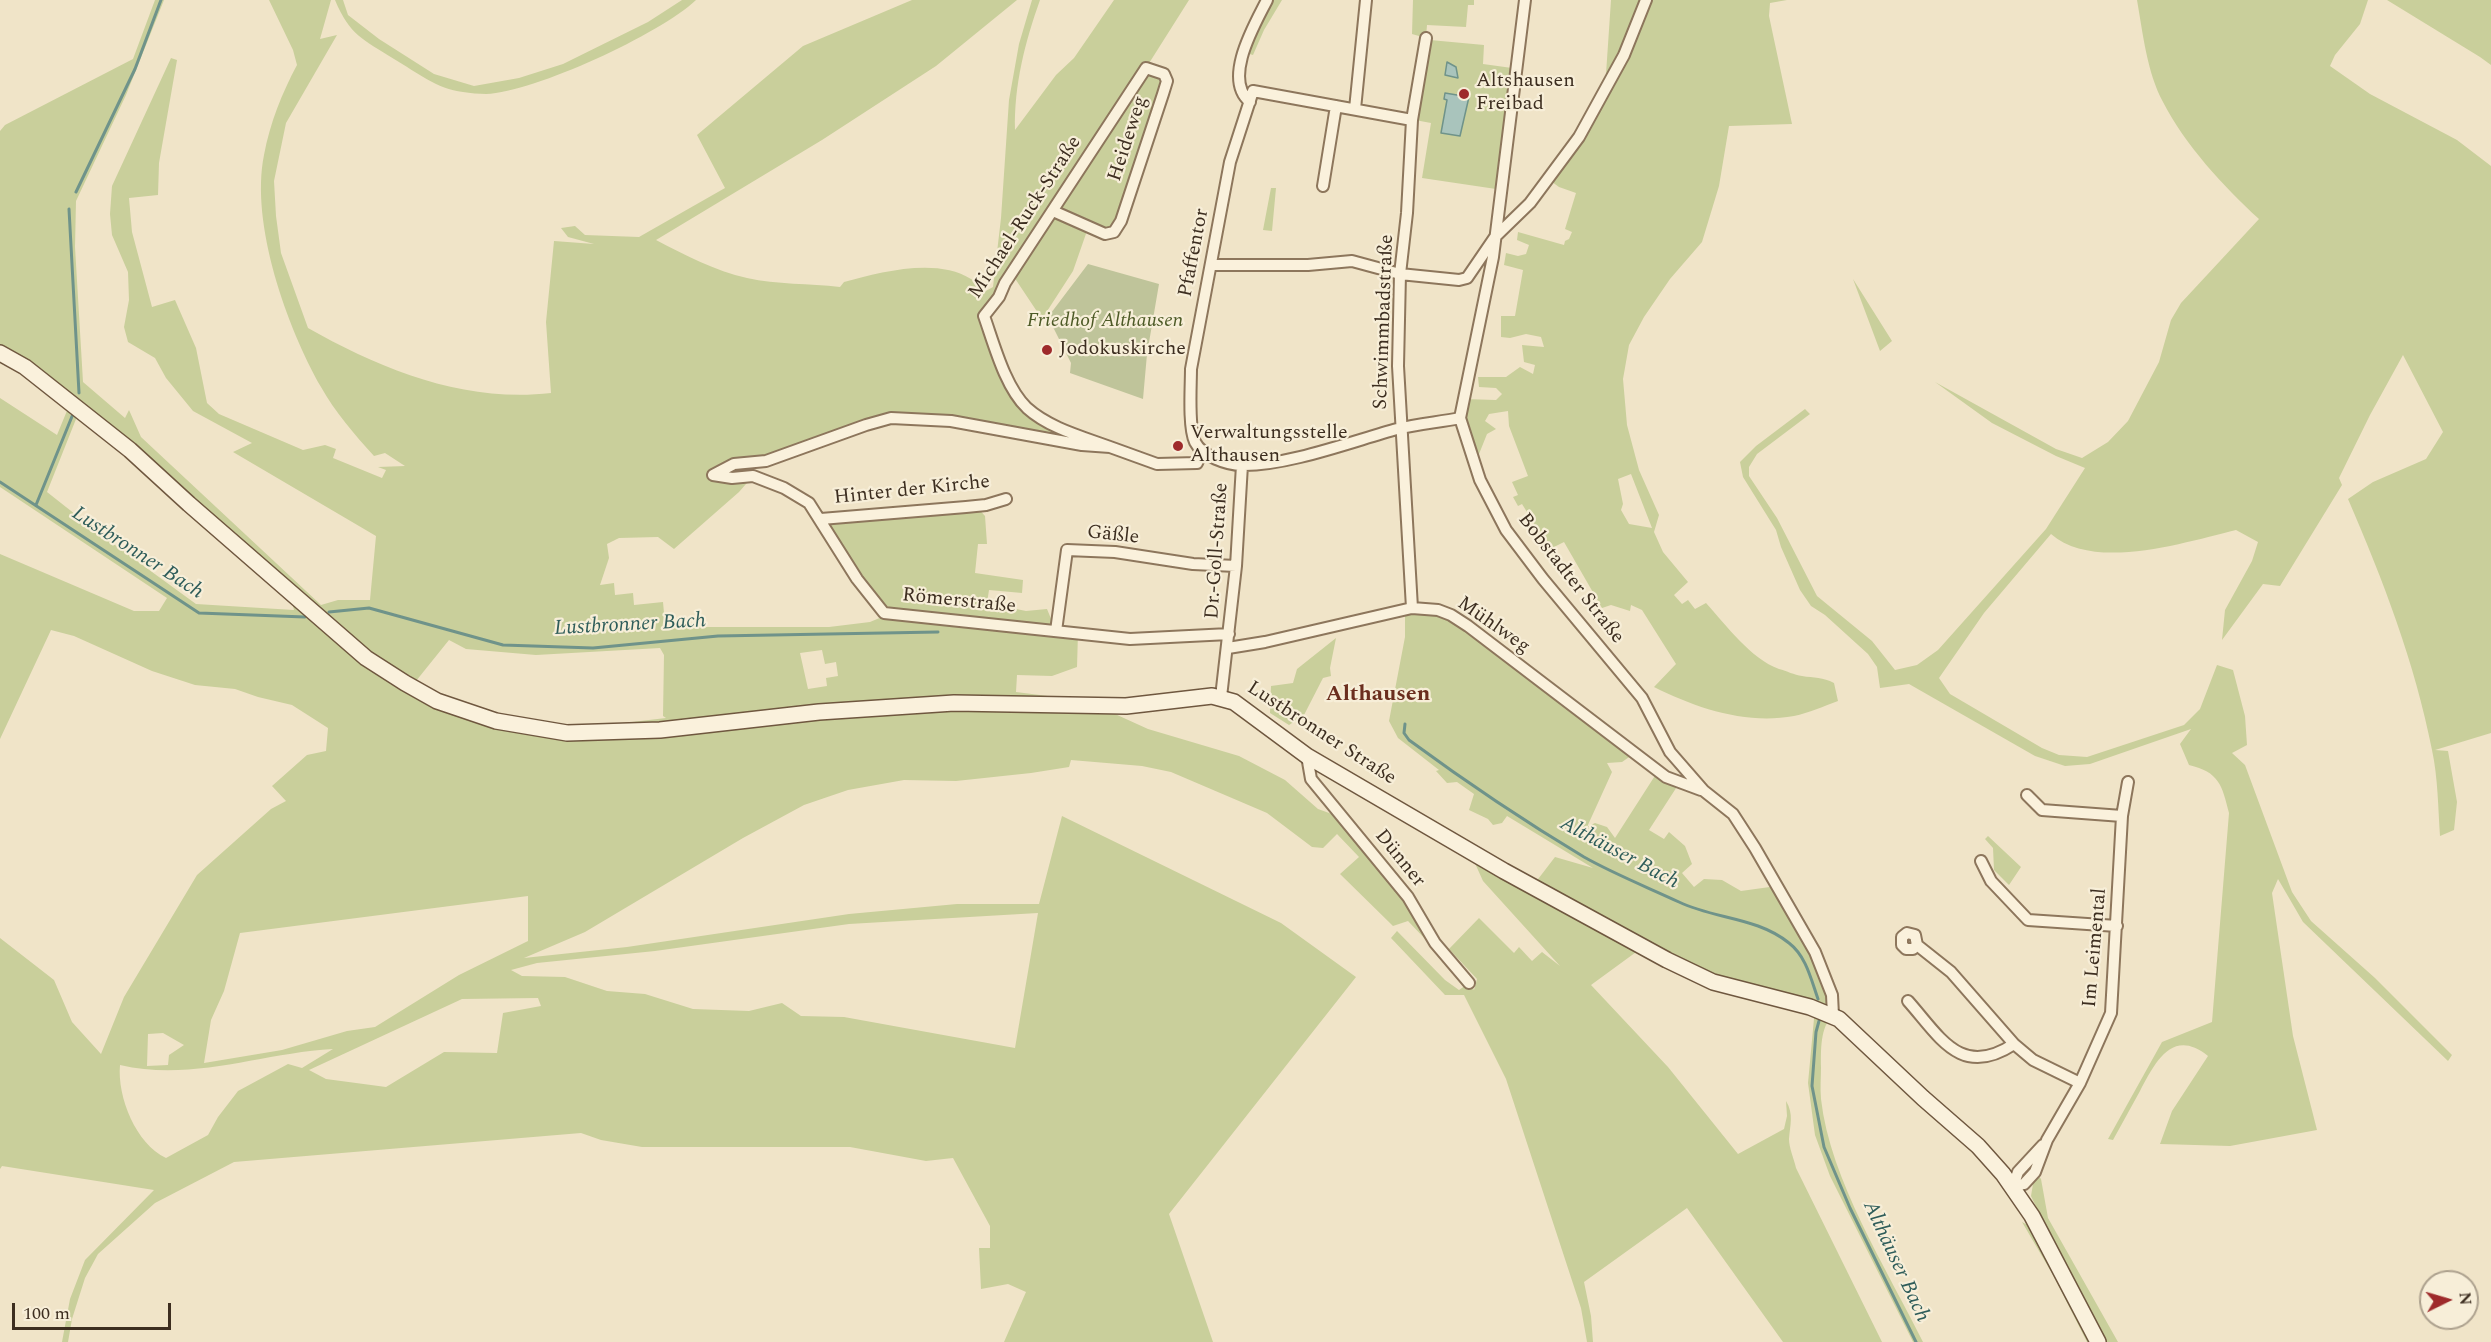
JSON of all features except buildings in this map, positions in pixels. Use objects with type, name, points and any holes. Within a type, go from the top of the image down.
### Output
[{"type":"street","points":[[1267,0],[1242,52],[1239,77],[1244,97],[1336,106],[1412,120]]},
{"type":"street","points":[[1354,109],[1366,0]]},
{"type":"street","name":"Bobstadter Straße","points":[[1525,0],[1495,237],[1460,418],[1480,480],[1506,530],[1542,579],[1642,698],[1670,752],[1704,791],[1732,814],[1805,931],[1832,995],[1833,1015]]},
{"type":"street","points":[[1211,265],[1308,265],[1352,261],[1400,273],[1460,280],[1467,278],[1495,237],[1530,203],[1579,137],[1624,55],[1646,0]]},
{"type":"street","name":"Schwimmbadstraße","points":[[1412,608],[1398,366],[1400,273],[1407,213],[1412,120],[1426,38]]},
{"type":"street","name":"Michael-Ruck-Straße","points":[[1146,68],[1005,284],[999,297],[984,316],[1004,373],[1027,407],[1056,426],[1157,464],[1197,463],[1202,452]]},
{"type":"street","name":"Heideweg","points":[[1053,211],[1105,234],[1114,232],[1121,220],[1167,81],[1164,74],[1146,68]]},
{"type":"street","name":"Pfaffentor","points":[[1202,452],[1194,441],[1190,400],[1191,369],[1230,162],[1252,96]]},
{"type":"street","points":[[1323,186],[1336,106]]},
{"type":"street","name":"Lustbronner Straße","points":[[0,354],[25,367],[130,450],[366,658],[437,700],[496,721],[567,733],[660,730],[819,712],[954,703],[1126,706],[1212,696],[1221,697],[1234,702],[1307,756],[1504,871],[1693,974],[1743,991],[1810,1007],[1833,1015]]},
{"type":"street","name":"Michael-Ruck-Straße","points":[[713,475],[734,464],[766,461],[891,418],[951,421],[1082,445],[1110,447]]},
{"type":"street","name":"Dr.-Goll-Straße","points":[[1221,697],[1236,566],[1242,465],[1289,459],[1401,428],[1460,418]]},
{"type":"street","points":[[1202,452],[1226,463],[1242,465]]},
{"type":"street","name":"Römerstraße","points":[[713,475],[732,478],[753,477],[784,488],[809,502],[857,579],[884,613],[1130,639],[1229,634]]},
{"type":"street","name":"Hinter der Kirche","points":[[821,519],[986,505],[1006,499]]},
{"type":"street","name":"Gäßle","points":[[1056,631],[1067,550],[1115,552],[1193,564],[1236,566]]},
{"type":"street","name":"Mühlweg","points":[[1228,648],[1412,608],[1438,610],[1460,620],[1666,777],[1704,791]]},
{"type":"street","name":"Dünner","points":[[1307,756],[1311,779],[1408,897],[1435,943],[1469,983]]},
{"type":"street","name":"Im Leimental","points":[[2013,1186],[2018,1172],[2047,1140],[2080,1083],[2111,1013],[2122,816],[2128,782]]},
{"type":"street","points":[[2027,795],[2042,810],[2122,816]]},
{"type":"street","points":[[1981,861],[1991,881],[2028,920],[2117,926]]},
{"type":"street","points":[[1917,945],[1951,972],[2014,1044],[2032,1060],[2080,1083]]},
{"type":"street","points":[[1908,1001],[1950,1048],[1961,1055],[1996,1056],[2014,1044]]},
{"type":"street","points":[[1833,1015],[1978,1146],[2013,1186],[2032,1216],[2098,1342]]},
{"type":"green space","points":[[155,0],[164,0],[126,95],[76,201],[75,247],[83,382],[125,418],[129,410],[141,437],[321,605],[338,600],[370,600],[376,536],[233,452],[252,443],[193,411],[166,378],[155,358],[128,342],[124,327],[129,300],[128,272],[112,235],[110,214],[112,186],[171,58],[177,60],[159,163],[158,195],[129,198],[132,232],[152,307],[175,300],[196,348],[207,403],[219,414],[303,450],[325,445],[336,449],[333,458],[382,478],[386,470],[378,467],[405,466],[385,453],[374,456],[327,396],[308,363],[274,274],[262,212],[261,182],[264,155],[277,108],[297,65],[293,50],[269,0],[331,0],[320,39],[337,35],[286,123],[274,181],[281,253],[308,328],[365,357],[425,380],[487,393],[519,395],[551,393],[546,322],[554,241],[594,244],[568,237],[561,228],[575,226],[585,235],[639,237],[725,188],[697,135],[803,46],[912,0],[1017,0],[936,66],[822,140],[656,240],[712,267],[758,280],[840,287],[844,282],[874,274],[908,268],[925,268],[957,272],[973,280],[984,292],[993,287],[1001,218],[1009,100],[1019,44],[1032,0],[1040,0],[1022,64],[1016,97],[1015,130],[1056,75],[1074,58],[1114,0],[1189,0],[1146,68],[1164,74],[1114,232],[1053,211],[984,316],[1004,373],[1027,407],[1056,426],[1064,442],[951,421],[891,418],[714,474],[753,476],[739,492],[674,549],[658,537],[619,538],[607,544],[609,558],[600,585],[614,583],[615,595],[633,593],[634,605],[663,602],[665,624],[670,627],[829,627],[870,622],[889,614],[884,613],[821,519],[976,506],[985,516],[987,544],[978,544],[975,573],[1023,580],[1022,593],[989,590],[987,603],[1026,611],[1047,609],[1056,631],[1078,633],[1077,667],[1052,676],[1017,675],[1016,692],[1126,706],[1115,714],[1148,729],[1239,756],[1285,780],[1318,809],[1343,818],[1408,897],[1435,943],[1427,941],[1408,921],[1393,926],[1340,874],[1359,857],[1337,834],[1323,848],[1312,847],[1267,813],[1171,772],[1142,766],[1071,760],[1069,767],[1031,773],[956,781],[904,780],[848,790],[804,805],[743,838],[585,932],[524,958],[627,947],[849,914],[957,904],[1039,904],[1062,816],[1281,923],[1356,977],[1169,1214],[1213,1342],[1004,1342],[1026,1292],[1008,1284],[981,1289],[979,1248],[990,1248],[990,1226],[953,1158],[926,1161],[850,1147],[642,1147],[601,1140],[581,1133],[234,1162],[155,1203],[98,1254],[85,1278],[72,1319],[68,1342],[62,1342],[70,1299],[85,1260],[154,1190],[2,1166],[0,1169],[0,938],[54,980],[72,1022],[101,1054],[124,997],[197,875],[271,809],[286,801],[272,786],[307,755],[326,751],[328,728],[292,705],[235,689],[195,685],[152,671],[74,636],[51,630],[0,739],[0,554],[134,611],[159,611],[167,598],[0,487],[0,398],[57,435],[71,401],[0,353],[0,131],[5,125],[133,59]],"holes":[[[80,409],[289,591],[294,610],[196,604],[47,492]],[[449,640],[466,649],[536,655],[660,648],[664,655],[663,716],[666,718],[589,727],[536,724],[497,714],[442,695],[416,681]],[[822,650],[825,664],[836,662],[838,676],[826,678],[827,686],[808,689],[800,653]],[[528,896],[528,941],[459,975],[375,1027],[347,1031],[282,1050],[204,1063],[211,1020],[224,991],[240,933]],[[1038,913],[1015,1048],[844,1017],[801,1016],[782,1003],[749,1011],[693,1009],[645,994],[607,991],[565,977],[522,976],[511,970],[537,963],[655,951],[849,924]],[[538,998],[541,1006],[503,1013],[497,1053],[444,1052],[386,1087],[326,1079],[309,1070],[462,999]],[[163,1033],[184,1045],[169,1055],[168,1065],[147,1066],[148,1034]],[[333,1049],[302,1068],[288,1064],[238,1091],[218,1117],[208,1135],[166,1158],[155,1151],[137,1131],[125,1105],[120,1065],[174,1070],[226,1065]]]},
{"type":"green space","points":[[335,0],[343,0],[348,15],[379,39],[434,74],[474,86],[519,78],[563,64],[648,22],[682,0],[696,0],[655,29],[596,59],[534,83],[508,91],[486,94],[453,90],[436,84],[374,46],[358,36],[346,22]]},
{"type":"green space","points":[[1267,0],[1282,0],[1264,30],[1253,55],[1242,52]]},
{"type":"green space","points":[[1413,0],[1474,0],[1474,5],[1468,5],[1466,27],[1427,25],[1426,38],[1412,34]]},
{"type":"green space","points":[[1611,0],[1787,0],[1770,3],[1769,16],[1792,124],[1729,126],[1719,186],[1702,242],[1670,279],[1644,317],[1629,345],[1623,379],[1627,425],[1639,470],[1659,515],[1654,532],[1663,552],[1688,582],[1674,595],[1682,604],[1688,600],[1695,609],[1706,603],[1749,650],[1769,664],[1796,675],[1834,683],[1838,701],[1805,713],[1776,718],[1758,718],[1722,713],[1687,702],[1654,687],[1676,664],[1642,610],[1631,605],[1630,611],[1611,605],[1602,608],[1564,542],[1550,549],[1522,504],[1518,506],[1513,497],[1518,495],[1512,482],[1528,476],[1509,426],[1508,411],[1489,414],[1485,421],[1496,429],[1487,434],[1479,454],[1473,457],[1460,418],[1464,399],[1496,400],[1502,394],[1496,388],[1479,387],[1478,377],[1506,377],[1520,367],[1533,374],[1535,365],[1524,362],[1522,345],[1544,347],[1541,337],[1526,334],[1510,338],[1501,337],[1501,316],[1515,316],[1523,270],[1504,265],[1506,253],[1518,256],[1526,254],[1529,245],[1517,240],[1518,232],[1564,245],[1569,239],[1572,232],[1565,229],[1576,193],[1559,187],[1548,179],[1605,89]],"holes":[[[1631,474],[1652,528],[1629,524],[1621,510],[1623,504],[1618,479]]]},
{"type":"green space","points":[[2137,0],[2368,0],[2360,24],[2335,55],[2330,66],[2370,94],[2457,140],[2491,166],[2491,733],[2435,750],[2448,751],[2457,802],[2454,830],[2440,836],[2434,761],[2417,685],[2374,560],[2348,499],[2373,482],[2426,459],[2443,432],[2403,355],[2339,478],[2342,485],[2280,586],[2263,584],[2222,640],[2225,610],[2252,561],[2258,542],[2236,530],[2167,547],[2115,553],[2091,551],[2069,545],[2051,534],[1984,613],[1939,678],[1950,694],[2042,748],[2059,755],[2087,757],[2184,725],[2200,709],[2217,665],[2233,670],[2245,716],[2247,745],[2232,753],[2245,765],[2292,892],[2311,921],[2375,978],[2452,1055],[2448,1061],[2303,922],[2278,879],[2272,893],[2293,1036],[2317,1130],[2230,1146],[2160,1144],[2172,1111],[2208,1056],[2195,1048],[2184,1045],[2166,1052],[2159,1060],[2113,1140],[2108,1139],[2162,1042],[2212,1022],[2229,813],[2218,781],[2207,772],[2189,765],[2180,744],[2191,729],[2090,764],[2065,766],[2035,756],[1909,684],[1880,688],[1877,667],[1868,654],[1825,615],[1811,606],[1800,590],[1776,530],[1743,477],[1740,462],[1756,446],[1805,409],[1810,414],[1757,454],[1749,467],[1749,476],[1777,518],[1817,596],[1872,641],[1895,670],[1917,665],[1938,650],[2046,529],[2085,468],[2056,456],[1992,423],[1935,382],[2056,449],[2082,458],[2108,442],[2128,421],[2159,362],[2171,320],[2181,303],[2259,219],[2206,165],[2182,134],[2163,102],[2149,66]]},
{"type":"green space","points":[[2387,0],[2491,0],[2491,65],[2480,57]]},
{"type":"green space","name":"Altshausen Freibad","points":[[1430,40],[1484,45],[1483,64],[1512,68],[1496,189],[1422,178],[1431,123],[1415,120]]},
{"type":"green space","points":[[1271,188],[1276,188],[1272,231],[1263,230]]},
{"type":"green space","points":[[1054,214],[1088,228],[1073,271],[1042,319],[1014,277]]},
{"type":"green space","name":"Friedhof Althausen","points":[[1088,264],[1159,284],[1147,354],[1143,399],[1070,373],[1071,363],[1048,317]]},
{"type":"green space","points":[[1853,279],[1892,341],[1880,351]]},
{"type":"green space","points":[[1405,609],[1438,610],[1635,753],[1622,762],[1607,763],[1612,772],[1587,827],[1595,823],[1607,827],[1615,838],[1658,771],[1680,782],[1649,830],[1664,839],[1669,832],[1685,846],[1692,864],[1682,873],[1694,887],[1704,879],[1722,880],[1741,891],[1777,886],[1815,952],[1833,1015],[1826,1026],[1821,1053],[1821,1099],[1826,1130],[1862,1224],[1923,1342],[1913,1342],[1830,1176],[1815,1135],[1808,1083],[1815,1008],[1711,983],[1643,947],[1591,985],[1668,1067],[1738,1154],[1784,1129],[1787,1116],[1786,1101],[1791,1115],[1789,1142],[1796,1168],[1882,1342],[1783,1342],[1687,1208],[1584,1282],[1591,1316],[1593,1342],[1587,1342],[1581,1308],[1506,1079],[1464,995],[1445,995],[1391,938],[1397,931],[1445,980],[1459,990],[1469,983],[1474,990],[1477,979],[1449,949],[1479,918],[1514,953],[1519,947],[1532,961],[1542,952],[1560,966],[1483,881],[1469,850],[1532,887],[1555,857],[1593,868],[1507,816],[1502,823],[1493,825],[1488,819],[1469,810],[1474,794],[1457,782],[1447,783],[1436,771],[1439,770],[1398,738],[1389,721],[1405,637]]},
{"type":"green space","points":[[1336,638],[1330,668],[1331,676],[1323,678],[1304,715],[1289,725],[1270,713],[1271,686],[1293,683],[1297,669]]},
{"type":"green space","points":[[1988,836],[2021,867],[2009,885],[1994,870],[1993,848],[1985,839]]},
{"type":"green space","points":[[2035,1172],[2041,1179],[2048,1218],[2118,1342],[2087,1342],[2053,1275],[2022,1222],[2031,1227],[2041,1217],[2031,1196]]},
{"type":"water","points":[[1447,62],[1456,67],[1458,78],[1445,75]]},
{"type":"water","points":[[1445,93],[1469,97],[1460,136],[1441,133],[1447,100],[1444,99]]},
{"type":"waterway","points":[[76,192],[135,69],[161,0]]},
{"type":"waterway","points":[[69,209],[79,393]]},
{"type":"waterway","points":[[36,505],[73,414]]},
{"type":"waterway","name":"Lustbronner Bach","points":[[0,482],[199,613],[305,617]]},
{"type":"waterway","name":"Lustbronner Bach","points":[[329,612],[369,608],[503,645],[593,648],[718,636],[938,632]]},
{"type":"waterway","name":"Althäuser Bach","points":[[1405,724],[1404,733],[1409,740],[1495,801],[1584,857],[1692,908],[1749,923],[1777,934],[1800,954],[1818,999]]},
{"type":"waterway","name":"Althäuser Bach","points":[[1819,1021],[1816,1032],[1812,1086],[1824,1147],[1850,1208],[1916,1342]]},
{"type":"place","name":"Altshausen Freibad","points":[[1464,94]]},
{"type":"place","name":"Jodokuskirche","points":[[1047,350]]},
{"type":"place","name":"Verwaltungsstelle Althausen","points":[[1178,446]]},
{"type":"district","name":"Althausen","points":[[1378,696]]}]
